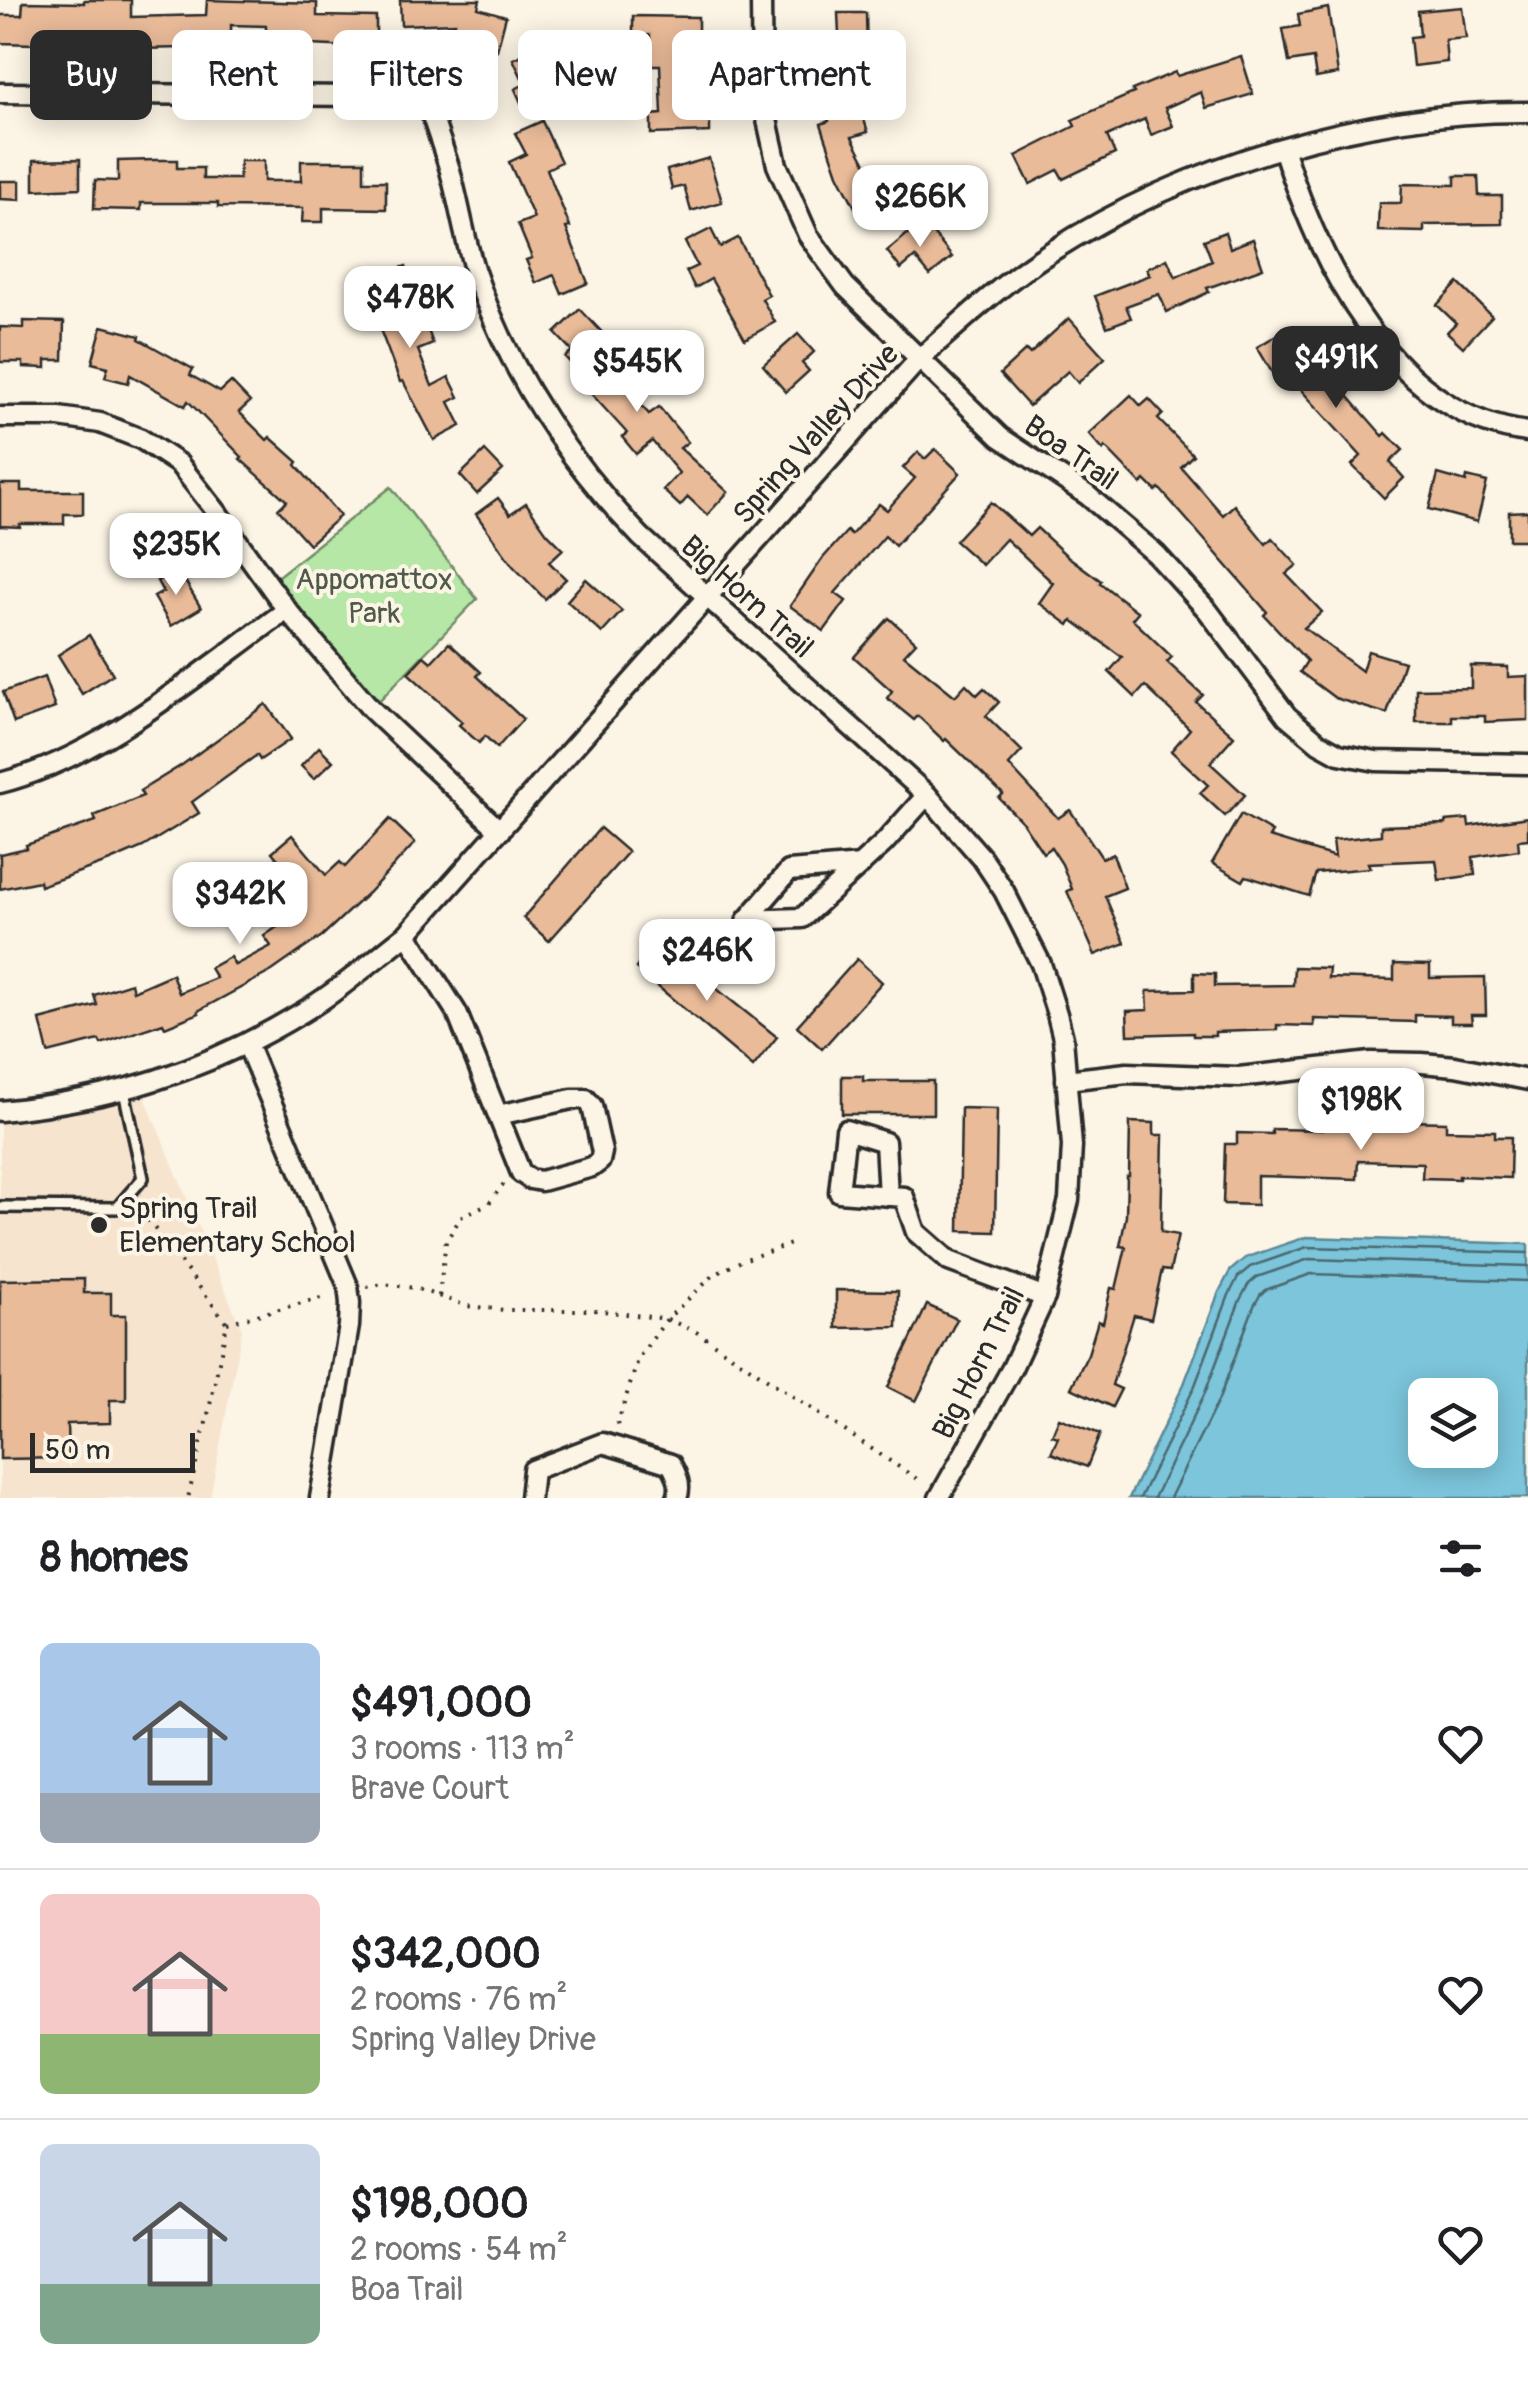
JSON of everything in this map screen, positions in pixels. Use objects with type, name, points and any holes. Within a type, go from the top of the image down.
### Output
[{"type":"street","name":"Boa Trail","points":[[761,0],[762,97],[770,140],[784,186],[808,235],[845,286],[1000,437],[1087,495],[1156,554],[1208,612],[1288,716],[1319,743],[1339,754],[1376,761],[1528,764]]},
{"type":"street","name":"Big Horn Trail","points":[[0,93],[362,96],[427,101],[476,275],[507,351],[568,452],[617,512],[927,795],[982,858],[1029,938],[1057,1014],[1063,1038],[1072,1146],[1068,1200],[1046,1296],[1012,1368],[939,1498]]},
{"type":"street","name":"Spring Valley Drive","points":[[0,1111],[71,1103],[191,1069],[304,1011],[407,934],[919,359],[984,302],[1050,252],[1138,204],[1283,148],[1372,125],[1418,118],[1528,112]]},
{"type":"street","points":[[1283,148],[1312,230],[1333,271],[1399,363],[1458,410],[1528,432]]},
{"type":"street","points":[[0,417],[59,417],[100,423],[141,439],[179,464],[287,610],[371,710],[500,831]]},
{"type":"street","points":[[0,783],[48,766],[114,732],[287,610]]},
{"type":"street","points":[[861,864],[789,871],[748,920],[802,918],[884,843],[927,795]]},
{"type":"street","points":[[407,934],[458,1013],[498,1115],[521,1173],[540,1181],[592,1167],[600,1160],[602,1152],[592,1106],[582,1098],[498,1115]]},
{"type":"street","points":[[246,1044],[348,1292],[349,1326],[320,1498]]},
{"type":"street","points":[[1066,1080],[1127,1073],[1239,1077],[1371,1062],[1422,1062],[1528,1080]]},
{"type":"street","points":[[888,1196],[904,1197],[916,1232],[949,1261],[1046,1296]]},
{"type":"street","points":[[530,1498],[533,1470],[602,1443],[671,1464],[678,1477],[676,1498]]},
{"type":"lane","points":[[0,1207],[117,1208],[143,1178],[124,1091]]},
{"type":"path","points":[[439,1296],[446,1241],[461,1218],[488,1203],[518,1165]]},
{"type":"path","points":[[148,1220],[227,1324],[188,1498]]},
{"type":"path","points":[[616,1431],[639,1357],[667,1319],[714,1275],[743,1260],[794,1243]]},
{"type":"path","points":[[227,1324],[383,1284],[415,1288],[466,1306],[594,1310],[667,1319],[698,1333],[923,1483]]},
{"type":"shaded area","name":"Spring Trail Elementary School","points":[[143,1093],[242,1330],[210,1498],[0,1498],[0,1120],[93,1109]]},
{"type":"green space","name":"Appomattox Park","points":[[391,487],[477,599],[371,709],[268,584]]},
{"type":"water","points":[[1306,1237],[1528,1244],[1528,1498],[1129,1498],[1184,1384],[1230,1271],[1245,1258]]},
{"type":"building","points":[[131,0],[131,17],[206,15],[207,0],[317,3],[317,16],[376,17],[376,30],[333,30],[333,46],[313,45],[313,30],[231,25],[231,30],[172,30],[172,48],[152,49],[152,30],[30,30],[30,44],[0,43],[0,15],[22,15],[23,2]]},
{"type":"building","points":[[400,0],[480,0],[478,8],[506,16],[498,46],[498,30],[453,30],[455,23],[401,25]]},
{"type":"building","points":[[1462,7],[1466,38],[1445,40],[1447,62],[1413,66],[1410,37],[1420,36],[1418,11]]},
{"type":"building","points":[[1328,8],[1338,74],[1316,78],[1313,58],[1289,62],[1283,29],[1300,26],[1298,14]]},
{"type":"building","points":[[838,13],[866,13],[866,30],[839,30]]},
{"type":"building","points":[[633,16],[698,17],[698,30],[672,30],[672,120],[710,120],[710,132],[651,134],[652,115],[662,114],[660,65],[652,65],[652,30],[633,30]]},
{"type":"building","points":[[1241,56],[1253,94],[1206,108],[1201,92],[1165,108],[1173,126],[1151,135],[1145,119],[1107,136],[1115,154],[1063,179],[1058,170],[1030,184],[1016,156],[1075,126],[1072,120],[1175,72],[1177,76]]},
{"type":"building","points":[[864,120],[868,132],[852,137],[886,201],[859,215],[838,174],[821,124]]},
{"type":"building","points":[[542,121],[561,162],[547,169],[588,283],[562,294],[554,275],[536,283],[526,260],[532,258],[518,224],[534,218],[509,162],[526,154],[515,133]]},
{"type":"building","points":[[709,158],[722,202],[691,211],[684,186],[672,189],[667,170]]},
{"type":"building","points":[[80,159],[80,188],[34,190],[34,160]]},
{"type":"building","points":[[177,160],[177,168],[203,168],[203,179],[239,179],[240,161],[264,161],[264,181],[301,181],[301,161],[364,161],[364,181],[386,181],[386,209],[323,208],[323,222],[302,222],[303,208],[141,203],[141,210],[94,209],[95,180],[118,181],[118,161]]},
{"type":"building","points":[[1455,176],[1478,176],[1479,196],[1502,196],[1502,224],[1424,225],[1424,232],[1378,231],[1379,203],[1401,203],[1402,184],[1455,185]]},
{"type":"building","points":[[0,181],[20,181],[20,200],[0,199]]},
{"type":"building","points":[[923,221],[952,257],[930,275],[915,257],[901,269],[887,251]]},
{"type":"building","points":[[711,229],[720,247],[738,238],[769,295],[762,299],[775,322],[745,339],[711,279],[695,288],[686,271],[697,266],[685,242]]},
{"type":"building","points":[[1225,232],[1230,248],[1253,239],[1263,268],[1207,288],[1209,292],[1167,312],[1159,294],[1126,306],[1131,318],[1107,327],[1095,296],[1150,275],[1147,269],[1167,259],[1176,277],[1212,261],[1204,240]]},
{"type":"building","points":[[406,266],[413,288],[396,293],[407,330],[426,324],[433,344],[418,350],[432,386],[449,377],[459,397],[449,402],[461,426],[434,440],[403,381],[400,382],[361,280]]},
{"type":"building","points":[[1458,283],[1492,316],[1463,347],[1447,332],[1456,323],[1437,305]]},
{"type":"building","points":[[580,309],[613,344],[598,358],[649,414],[659,407],[688,442],[680,448],[728,492],[707,515],[688,497],[680,506],[663,490],[679,473],[652,441],[636,454],[622,437],[627,433],[586,388],[591,384],[565,357],[572,351],[555,333]]},
{"type":"building","points":[[1069,318],[1105,358],[1078,383],[1068,371],[1029,406],[1000,374],[1026,350],[1030,354]]},
{"type":"building","points":[[24,321],[64,322],[63,360],[46,360],[46,368],[0,362],[0,327],[24,328]]},
{"type":"building","points":[[102,326],[140,336],[139,339],[193,369],[190,375],[220,392],[231,382],[250,402],[239,412],[267,440],[270,437],[298,462],[296,465],[340,516],[309,544],[278,509],[287,501],[240,459],[188,401],[185,406],[130,375],[128,383],[105,377],[108,367],[92,363]]},
{"type":"building","points":[[798,334],[814,352],[802,363],[809,371],[786,392],[763,365]]},
{"type":"building","points":[[1279,334],[1290,352],[1308,341],[1327,372],[1383,436],[1386,433],[1403,450],[1390,462],[1404,478],[1384,498],[1352,465],[1361,456],[1291,379],[1280,386],[1257,347]]},
{"type":"building","points":[[1131,395],[1141,406],[1149,399],[1163,414],[1158,419],[1193,455],[1181,467],[1223,515],[1234,505],[1266,544],[1272,538],[1297,565],[1286,574],[1322,612],[1304,628],[1362,671],[1368,651],[1404,662],[1387,714],[1335,698],[1300,672],[1307,661],[1159,488],[1156,491],[1145,480],[1141,484],[1089,434]]},
{"type":"building","points":[[935,449],[960,473],[895,546],[885,536],[835,593],[846,601],[824,631],[790,606],[847,531],[851,535],[879,504],[887,510],[915,478],[903,468],[918,452],[925,459]]},
{"type":"building","points":[[485,451],[503,470],[477,494],[460,475]]},
{"type":"building","points":[[1438,474],[1466,482],[1467,477],[1487,482],[1477,522],[1429,509]]},
{"type":"building","points":[[0,484],[21,484],[21,491],[83,491],[83,514],[64,514],[64,524],[0,526]]},
{"type":"building","points":[[498,498],[510,514],[526,503],[563,549],[549,562],[566,579],[545,599],[513,566],[476,514]]},
{"type":"building","points":[[991,502],[1029,536],[1037,528],[1138,612],[1132,619],[1172,657],[1167,662],[1203,695],[1196,702],[1234,736],[1210,763],[1245,795],[1225,816],[1200,793],[1208,785],[1171,751],[1190,729],[1145,686],[1135,697],[1109,672],[1122,657],[1072,620],[1069,625],[1039,603],[1053,583],[1006,539],[982,565],[955,541]]},
{"type":"building","points":[[1528,511],[1528,540],[1509,540],[1509,512]]},
{"type":"building","points":[[178,569],[201,608],[171,626],[154,597],[163,592],[157,581]]},
{"type":"building","points":[[586,579],[622,611],[602,633],[567,601]]},
{"type":"building","points":[[889,618],[916,642],[904,655],[955,696],[966,684],[977,695],[984,688],[999,702],[986,716],[1022,751],[1009,765],[1058,818],[1070,810],[1102,858],[1113,854],[1125,888],[1105,896],[1125,943],[1095,955],[1067,891],[1072,889],[1062,864],[1051,847],[1043,853],[1023,823],[999,798],[1003,794],[946,739],[887,698],[892,691],[854,657]]},
{"type":"building","points":[[89,635],[113,674],[82,694],[58,655]]},
{"type":"building","points":[[449,643],[523,719],[497,748],[485,736],[479,743],[459,725],[462,722],[408,673],[424,656],[431,662]]},
{"type":"building","points":[[1471,666],[1508,667],[1508,677],[1528,676],[1528,720],[1485,722],[1485,716],[1452,716],[1452,722],[1416,722],[1416,689],[1471,688]]},
{"type":"building","points":[[44,677],[55,708],[14,723],[3,692]]},
{"type":"building","points":[[266,704],[291,739],[260,760],[257,755],[192,802],[199,813],[143,847],[110,861],[40,886],[39,881],[0,889],[0,854],[27,848],[26,845],[96,821],[94,816],[143,796],[140,791]]},
{"type":"building","points":[[319,747],[333,761],[314,779],[301,766]]},
{"type":"building","points":[[1241,814],[1272,832],[1269,837],[1335,857],[1333,840],[1381,835],[1381,826],[1446,824],[1468,819],[1469,826],[1528,817],[1528,839],[1518,840],[1519,850],[1473,857],[1475,875],[1439,880],[1436,860],[1368,863],[1370,868],[1316,873],[1309,896],[1246,876],[1243,881],[1212,863]]},
{"type":"building","points":[[390,819],[415,843],[322,936],[272,971],[199,1013],[165,1027],[163,1023],[101,1044],[99,1040],[48,1053],[40,1020],[97,1005],[94,995],[131,983],[133,991],[172,974],[179,993],[216,978],[210,968],[230,957],[235,965],[271,946],[264,936],[280,925],[270,911],[303,889],[272,852],[292,835],[326,875],[340,862],[345,867]]},
{"type":"building","points":[[600,828],[628,852],[549,941],[523,918]]},
{"type":"building","points":[[657,941],[777,1037],[753,1067],[636,968]]},
{"type":"building","points":[[857,959],[882,982],[822,1049],[797,1026]]},
{"type":"building","points":[[1394,964],[1430,965],[1430,978],[1485,977],[1486,1015],[1471,1015],[1472,1023],[1451,1023],[1451,1016],[1415,1015],[1415,1022],[1314,1019],[1314,1026],[1277,1025],[1277,1030],[1215,1032],[1215,1036],[1128,1035],[1127,1011],[1148,1010],[1147,991],[1194,990],[1194,973],[1215,974],[1215,986],[1293,985],[1294,967],[1329,968],[1328,978],[1394,980]]},
{"type":"building","points":[[842,1076],[863,1076],[863,1081],[933,1081],[933,1114],[842,1114]]},
{"type":"building","points":[[961,1108],[997,1109],[995,1232],[959,1231]]},
{"type":"building","points":[[1376,1116],[1408,1116],[1408,1121],[1446,1122],[1446,1130],[1495,1131],[1495,1137],[1511,1137],[1510,1178],[1422,1178],[1423,1163],[1358,1161],[1357,1179],[1257,1176],[1257,1205],[1223,1204],[1225,1144],[1237,1144],[1237,1133],[1322,1130],[1322,1121],[1376,1123]]},
{"type":"building","points":[[1130,1122],[1154,1123],[1154,1135],[1163,1135],[1161,1232],[1178,1235],[1170,1271],[1162,1270],[1151,1319],[1134,1315],[1112,1385],[1121,1389],[1112,1407],[1071,1388],[1088,1354],[1098,1321],[1103,1323],[1126,1247],[1120,1246],[1126,1216]]},
{"type":"building","points":[[84,1279],[84,1293],[111,1293],[111,1315],[126,1315],[126,1400],[110,1400],[110,1423],[67,1424],[68,1458],[0,1459],[0,1280]]},
{"type":"building","points":[[836,1290],[898,1291],[897,1327],[836,1328]]},
{"type":"building","points":[[927,1305],[957,1319],[916,1401],[888,1387]]},
{"type":"building","points":[[1059,1418],[1100,1434],[1087,1467],[1051,1453],[1058,1437],[1052,1435]]},
{"type":"place","name":"Spring Trail Elementary School","points":[[99,1225]]}]
